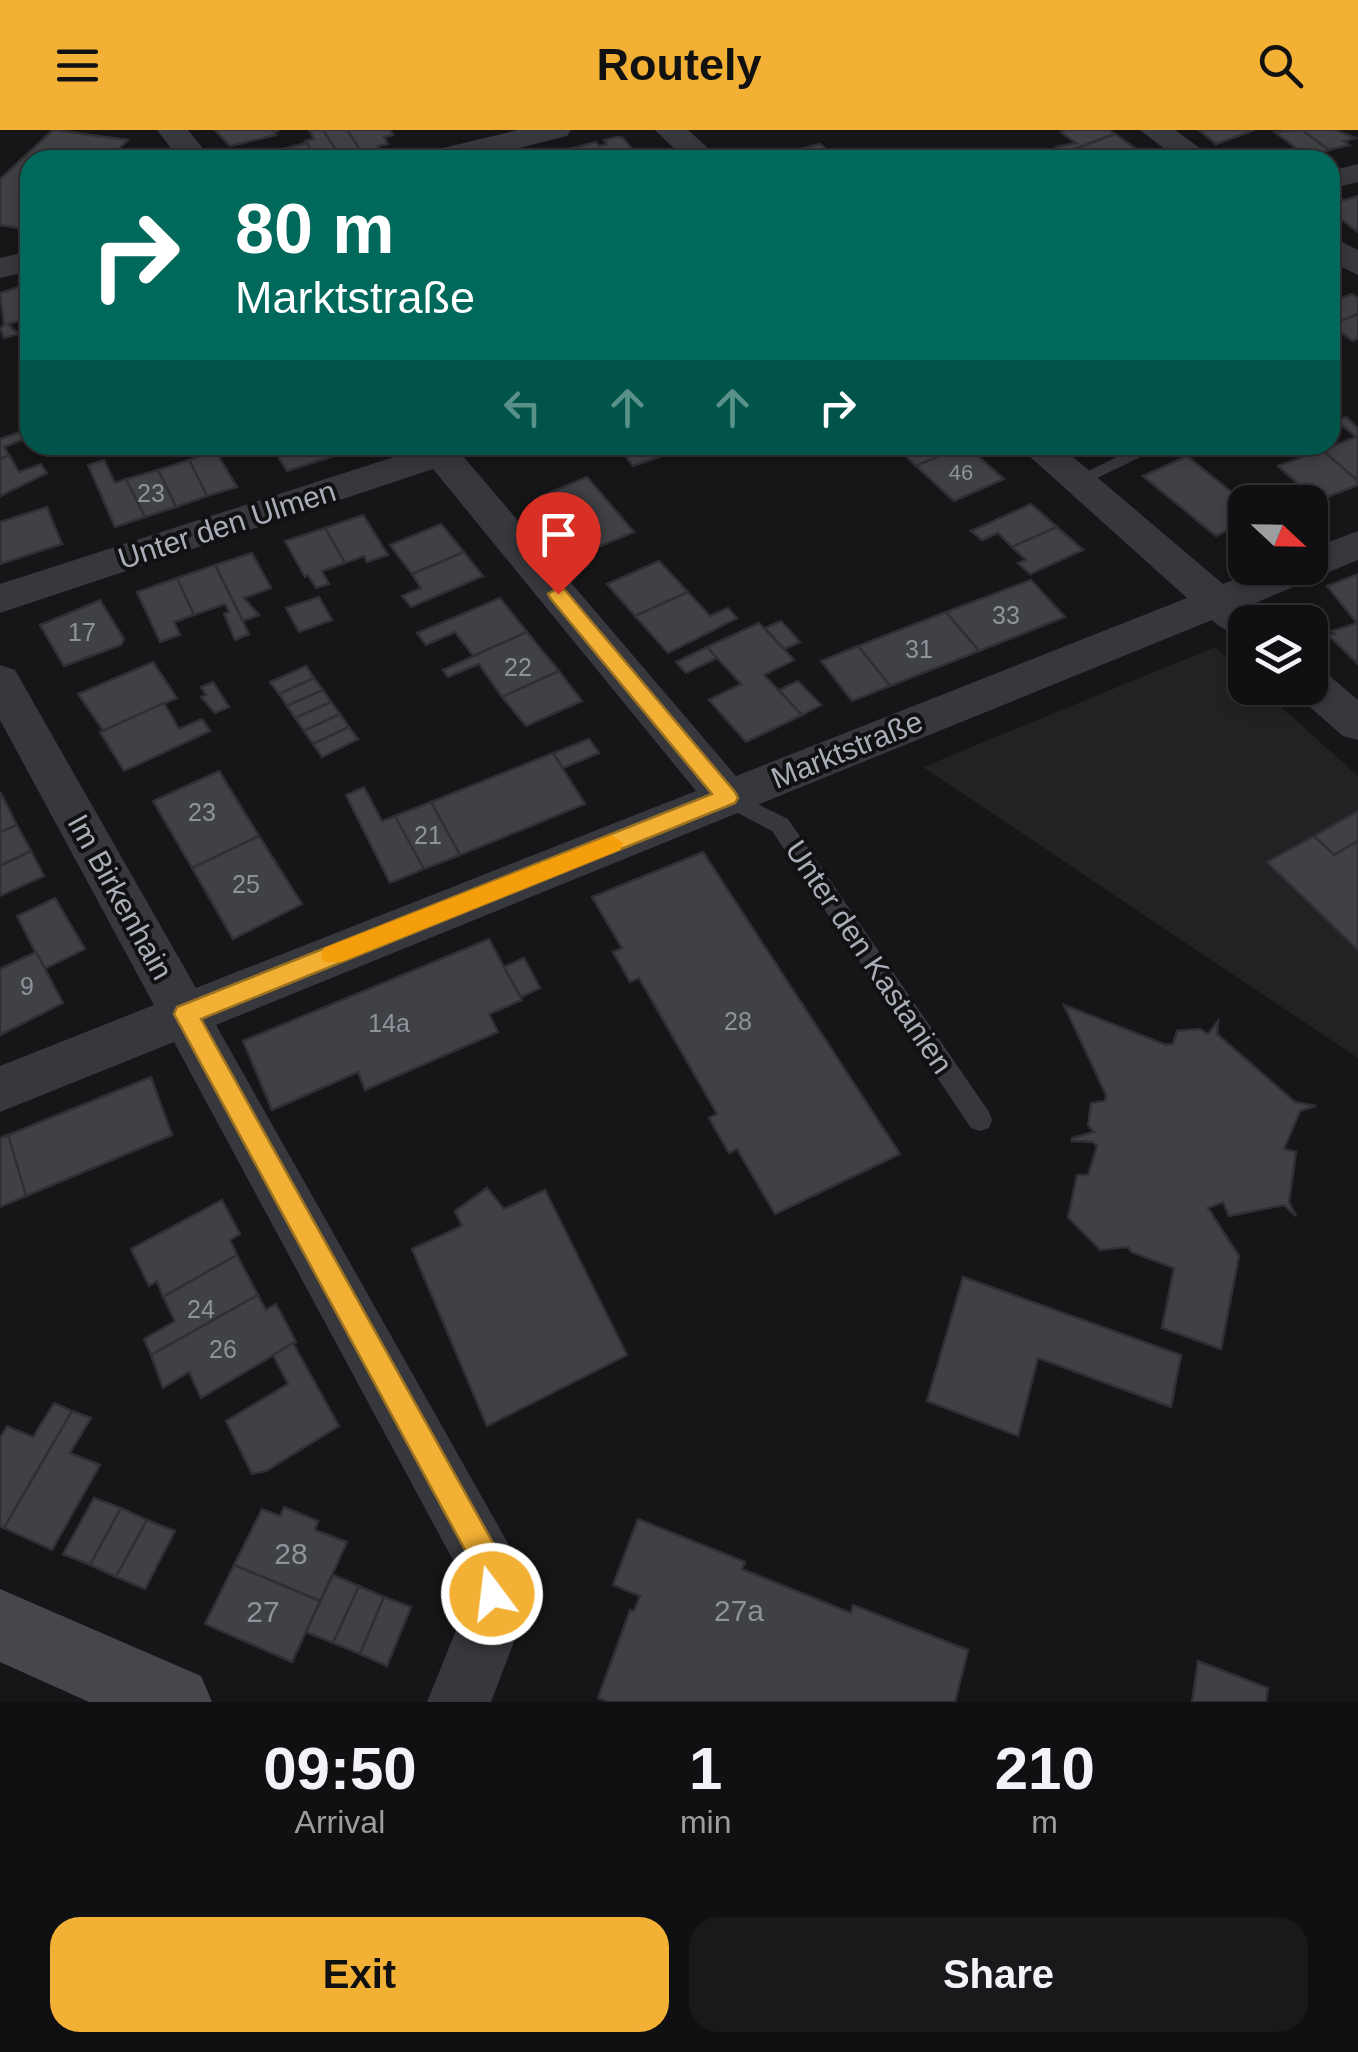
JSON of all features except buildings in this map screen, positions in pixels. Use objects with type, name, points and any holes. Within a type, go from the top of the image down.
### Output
[{"type":"main road","points":[[0,1625],[175,1702]]},
{"type":"street","points":[[172,130],[188,150]]},
{"type":"street","points":[[474,150],[556,130]]},
{"type":"street","points":[[670,130],[693,150]]},
{"type":"street","points":[[1154,130],[1185,150]]},
{"type":"street","name":"Unter den Ulmen","points":[[0,599],[410,465],[427,455]]},
{"type":"street","name":"Unter den Kastanien","points":[[448,455],[727,798]]},
{"type":"street","points":[[1047,455],[1228,611]]},
{"type":"street","name":"Marktstraße","points":[[1328,558],[1358,546]]},
{"type":"street","name":"Marktstraße","points":[[1245,605],[1277,585]]},
{"type":"street","name":"Marktstraße","points":[[0,1089],[727,798],[1228,615]]},
{"type":"street","name":"Im Birkenhain","points":[[0,681],[492,1570],[492,1618],[459,1702]]},
{"type":"street","points":[[1328,698],[1358,724]]},
{"type":"lane","points":[[1077,481],[1134,455]]},
{"type":"lane","name":"Unter den Kastanien","points":[[727,798],[780,826],[980,1120]]},
{"type":"shaded area","points":[[1215,647],[1228,659],[1228,705],[1279,705],[1358,776],[1358,1058],[923,767]]},
{"type":"slow traffic","points":[[333,955],[612,843]]},
{"type":"route","points":[[492,1594],[492,1570],[186,1014],[727,798],[558,594]]}]
